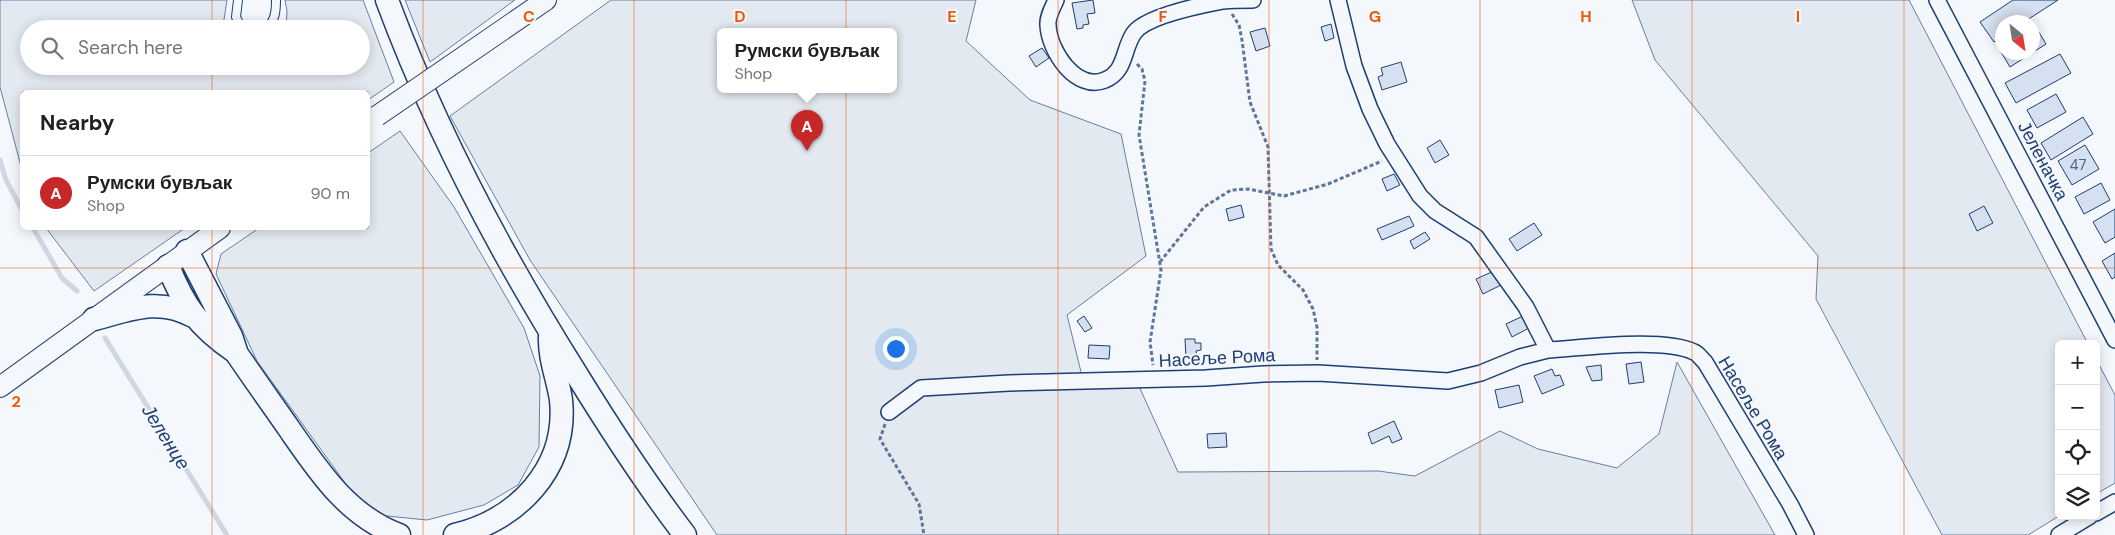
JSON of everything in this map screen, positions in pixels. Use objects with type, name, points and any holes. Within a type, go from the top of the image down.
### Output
[{"type":"main road","points":[[387,0],[408,58],[436,119],[522,284],[550,333],[646,482],[685,535]]},
{"type":"main road","points":[[372,119],[546,0]]},
{"type":"main road","points":[[0,386],[217,230]]},
{"type":"main road","points":[[187,251],[231,336],[237,354],[329,484],[354,510],[366,519],[399,535]]},
{"type":"main road","points":[[168,266],[181,298],[193,316],[237,354]]},
{"type":"main road","points":[[94,319],[160,305],[178,308],[193,316]]},
{"type":"main road","points":[[455,535],[481,527],[515,508],[532,491],[552,458],[560,426],[561,400],[551,353],[550,333]]},
{"type":"street","points":[[1056,0],[1047,22],[1049,37],[1063,63],[1072,73],[1083,81],[1092,84],[1107,80],[1115,74],[1134,33],[1144,24],[1161,17],[1224,0],[1253,0]]},
{"type":"street","points":[[1338,0],[1354,66],[1370,109],[1394,156],[1420,196],[1435,211],[1476,237],[1526,307],[1548,350]]},
{"type":"street","name":"Јеленачка","points":[[1937,0],[2115,340]]},
{"type":"street","name":"Насеље Рома","points":[[889,412],[921,388],[1009,382],[1206,378],[1318,373],[1448,382],[1481,373],[1520,357],[1548,350],[1641,344],[1677,347],[1695,352],[1705,362],[1790,504],[1806,535]]},
{"type":"street","points":[[2100,511],[2115,502]]},
{"type":"street","points":[[2059,535],[2083,520]]},
{"type":"lane","points":[[238,0],[236,17],[238,20]]},
{"type":"lane","points":[[274,20],[276,0]]},
{"type":"path","points":[[1224,0],[1238,25],[1250,102],[1268,147],[1271,194],[1271,248],[1278,265],[1304,290],[1313,309],[1317,327],[1318,373]]},
{"type":"path","points":[[1126,53],[1142,69],[1145,81],[1139,135],[1160,262],[1158,294],[1150,342],[1155,379]]},
{"type":"path","points":[[1160,262],[1204,206],[1231,190],[1248,189],[1284,196],[1328,184],[1394,156]]},
{"type":"path","points":[[889,412],[880,439],[919,504],[924,535]]},
{"type":"shaded area","points":[[0,0],[227,0],[224,20],[20,20],[20,75],[370,75],[370,20],[286,20],[285,0],[363,0],[394,82],[370,99],[370,90],[20,90],[20,162],[0,87]]},
{"type":"shaded area","points":[[405,0],[515,0],[430,62]]},
{"type":"shaded area","points":[[611,0],[976,0],[966,41],[1030,100],[1121,134],[1146,256],[1067,315],[1082,376],[1137,382],[1178,472],[1378,471],[1415,476],[1500,431],[1538,449],[1617,468],[1659,434],[1677,362],[1775,535],[717,535],[530,260],[450,116]]},
{"type":"shaded area","points":[[1632,0],[1909,0],[2086,340],[2055,340],[2055,518],[2028,535],[1942,535],[1816,299],[1818,256],[1655,60]]},
{"type":"shaded area","points":[[400,131],[454,207],[524,328],[540,376],[539,447],[518,485],[484,505],[427,520],[377,515],[348,487],[257,361],[216,274],[221,254],[256,230],[370,230],[370,152]]},
{"type":"shaded area","points":[[48,230],[182,230],[94,291]]},
{"type":"shaded area","points":[[2100,367],[2115,395],[2115,483],[2100,492]]},
{"type":"building","points":[[1093,0],[1095,13],[1087,14],[1089,24],[1077,29],[1072,3]]},
{"type":"building","points":[[2013,0],[2058,0],[2035,15],[1995,15],[1994,42],[1980,22]]},
{"type":"building","points":[[1331,24],[1334,38],[1325,41],[1321,27]]},
{"type":"building","points":[[1265,28],[1270,46],[1256,51],[1250,32]]},
{"type":"building","points":[[2040,34],[2046,44],[2040,48]]},
{"type":"building","points":[[1042,48],[1049,58],[1036,67],[1029,56]]},
{"type":"building","points":[[2060,54],[2071,73],[2016,103],[2005,83]]},
{"type":"building","points":[[2006,60],[2021,60],[2010,67]]},
{"type":"building","points":[[1401,62],[1407,82],[1382,90],[1378,77],[1383,75],[1381,68]]},
{"type":"building","points":[[2056,94],[2066,112],[2037,128],[2027,110]]},
{"type":"building","points":[[2083,117],[2093,134],[2051,160],[2041,143]]},
{"type":"building","points":[[1440,140],[1449,155],[1435,163],[1427,148]]},
{"type":"building","points":[[2085,145],[2099,169],[2072,185],[2058,161]]},
{"type":"building","points":[[1394,174],[1400,185],[1387,191],[1382,179]]},
{"type":"building","points":[[2101,183],[2110,200],[2084,214],[2075,197]]},
{"type":"building","points":[[1241,205],[1244,217],[1229,221],[1226,209]]},
{"type":"building","points":[[1984,206],[1993,223],[1977,231],[1969,214]]},
{"type":"building","points":[[2115,209],[2115,237],[2105,243],[2093,222]]},
{"type":"building","points":[[1409,216],[1414,226],[1382,240],[1377,229]]},
{"type":"building","points":[[1534,223],[1542,235],[1517,251],[1509,239]]},
{"type":"building","points":[[1425,232],[1430,239],[1414,249],[1410,241]]},
{"type":"building","points":[[2115,253],[2115,277],[2112,279],[2102,261]]},
{"type":"building","points":[[1494,271],[1501,285],[1483,294],[1476,279]]},
{"type":"building","points":[[1084,316],[1092,328],[1085,332],[1077,321]]},
{"type":"building","points":[[1523,316],[1529,328],[1512,337],[1506,324]]},
{"type":"building","points":[[1185,339],[1195,339],[1195,343],[1201,343],[1201,350],[1196,351],[1197,358],[1186,358]]},
{"type":"building","points":[[1089,345],[1110,346],[1109,359],[1088,358]]},
{"type":"building","points":[[1641,362],[1644,382],[1629,384],[1626,364]]},
{"type":"building","points":[[1601,365],[1602,380],[1592,381],[1586,367]]},
{"type":"building","points":[[1552,369],[1555,376],[1560,375],[1564,385],[1542,394],[1534,376]]},
{"type":"building","points":[[1519,385],[1523,402],[1499,408],[1495,390]]},
{"type":"building","points":[[1394,421],[1402,439],[1392,443],[1389,436],[1372,444],[1368,433]]},
{"type":"building","points":[[1226,433],[1227,447],[1208,448],[1207,434]]},
{"type":"waterway","name":"Јеленце","points":[[0,160],[6,180],[20,206]]},
{"type":"waterway","name":"Јеленце","points":[[34,230],[62,278],[77,291]]},
{"type":"waterway","name":"Јеленце","points":[[105,338],[227,535]]},
{"type":"place","name":"Румски бувљак","points":[[807,151]]}]
